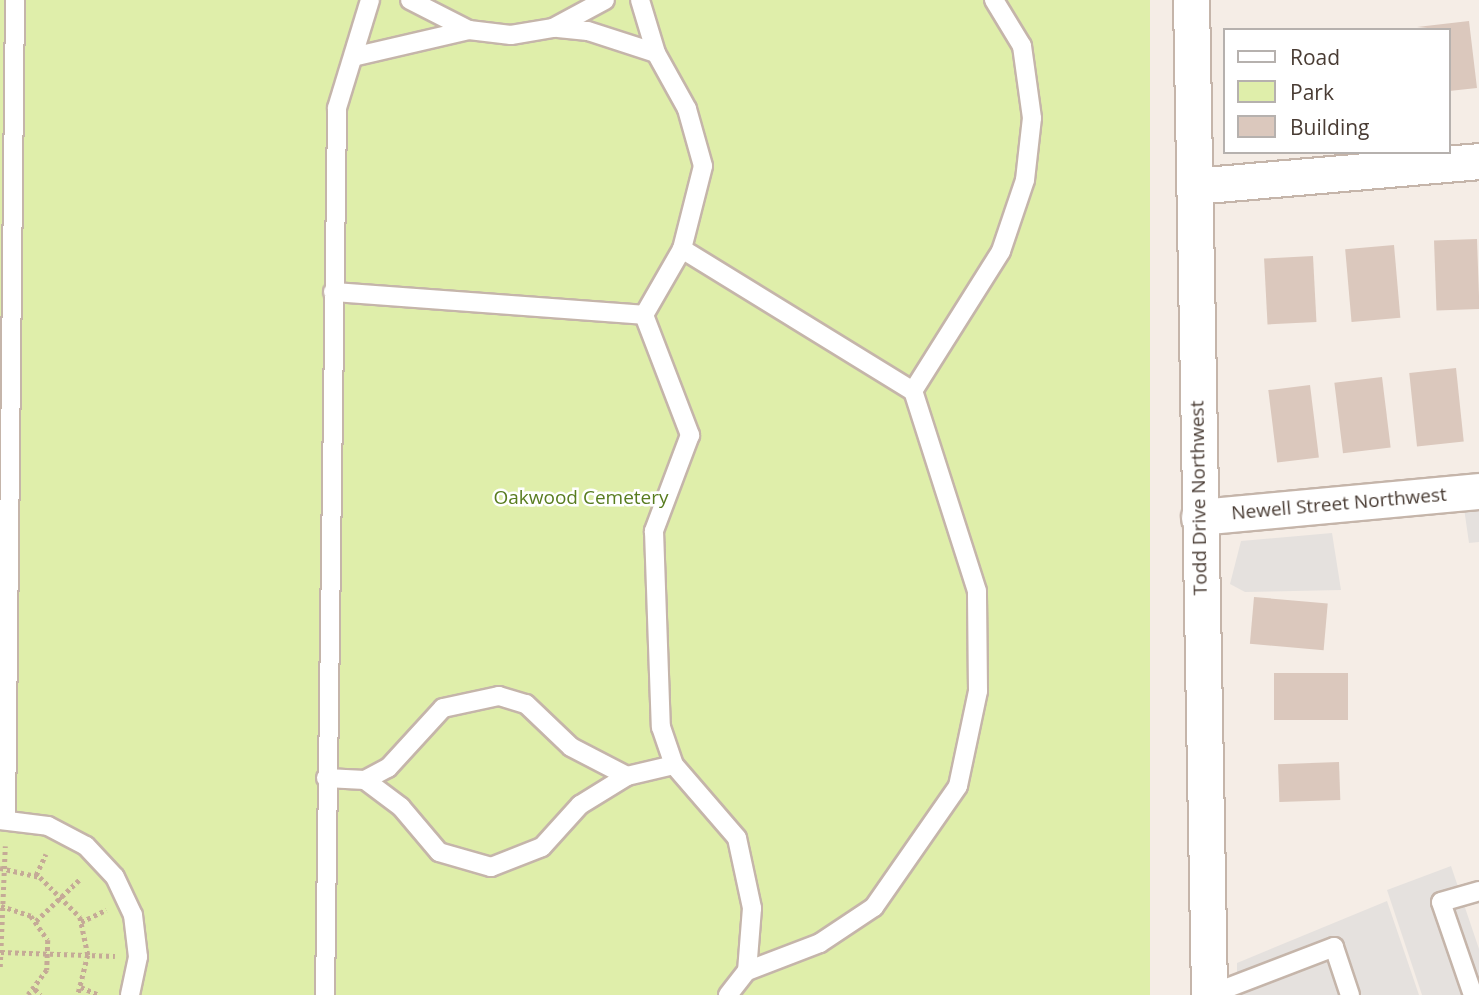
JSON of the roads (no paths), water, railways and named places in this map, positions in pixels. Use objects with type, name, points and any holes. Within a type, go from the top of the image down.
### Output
[{"type":"street","name":"Todd Drive Northwest","points":[[1191,0],[1209,995]]},
{"type":"street","points":[[1194,186],[1479,161]]},
{"type":"street","name":"Newell Street Northwest","points":[[1199,517],[1479,491]]},
{"type":"lane","points":[[15,0],[3,819],[48,826],[100,861],[133,915],[138,957],[130,995]]},
{"type":"lane","points":[[325,995],[337,108],[357,56],[370,0]]},
{"type":"lane","points":[[410,0],[469,30]]},
{"type":"lane","points":[[553,28],[605,0]]},
{"type":"lane","points":[[640,0],[656,53],[687,110],[703,166],[682,249],[645,315],[690,435],[654,531],[659,701],[674,765],[737,838],[752,908],[747,971]]},
{"type":"lane","points":[[913,391],[1001,251],[1025,180],[1032,118],[1022,46],[994,0]]},
{"type":"lane","points":[[357,56],[469,30],[511,34],[553,28],[588,31],[656,53]]},
{"type":"lane","points":[[682,249],[913,391],[977,592],[978,691],[958,786],[874,907],[820,943],[747,971],[728,995]]},
{"type":"lane","points":[[333,292],[645,315]]},
{"type":"lane","points":[[326,778],[365,780],[388,768],[443,708],[499,696],[526,704],[571,747],[627,776]]},
{"type":"lane","points":[[365,780],[401,807],[439,852],[491,867],[542,847],[580,805],[627,776],[674,765]]},
{"type":"lane","points":[[1473,995],[1441,902],[1479,891]]},
{"type":"lane","points":[[1209,995],[1334,947],[1350,995]]},
{"type":"park label","name":"Oakwood Cemetery","points":[[581,498]]}]
